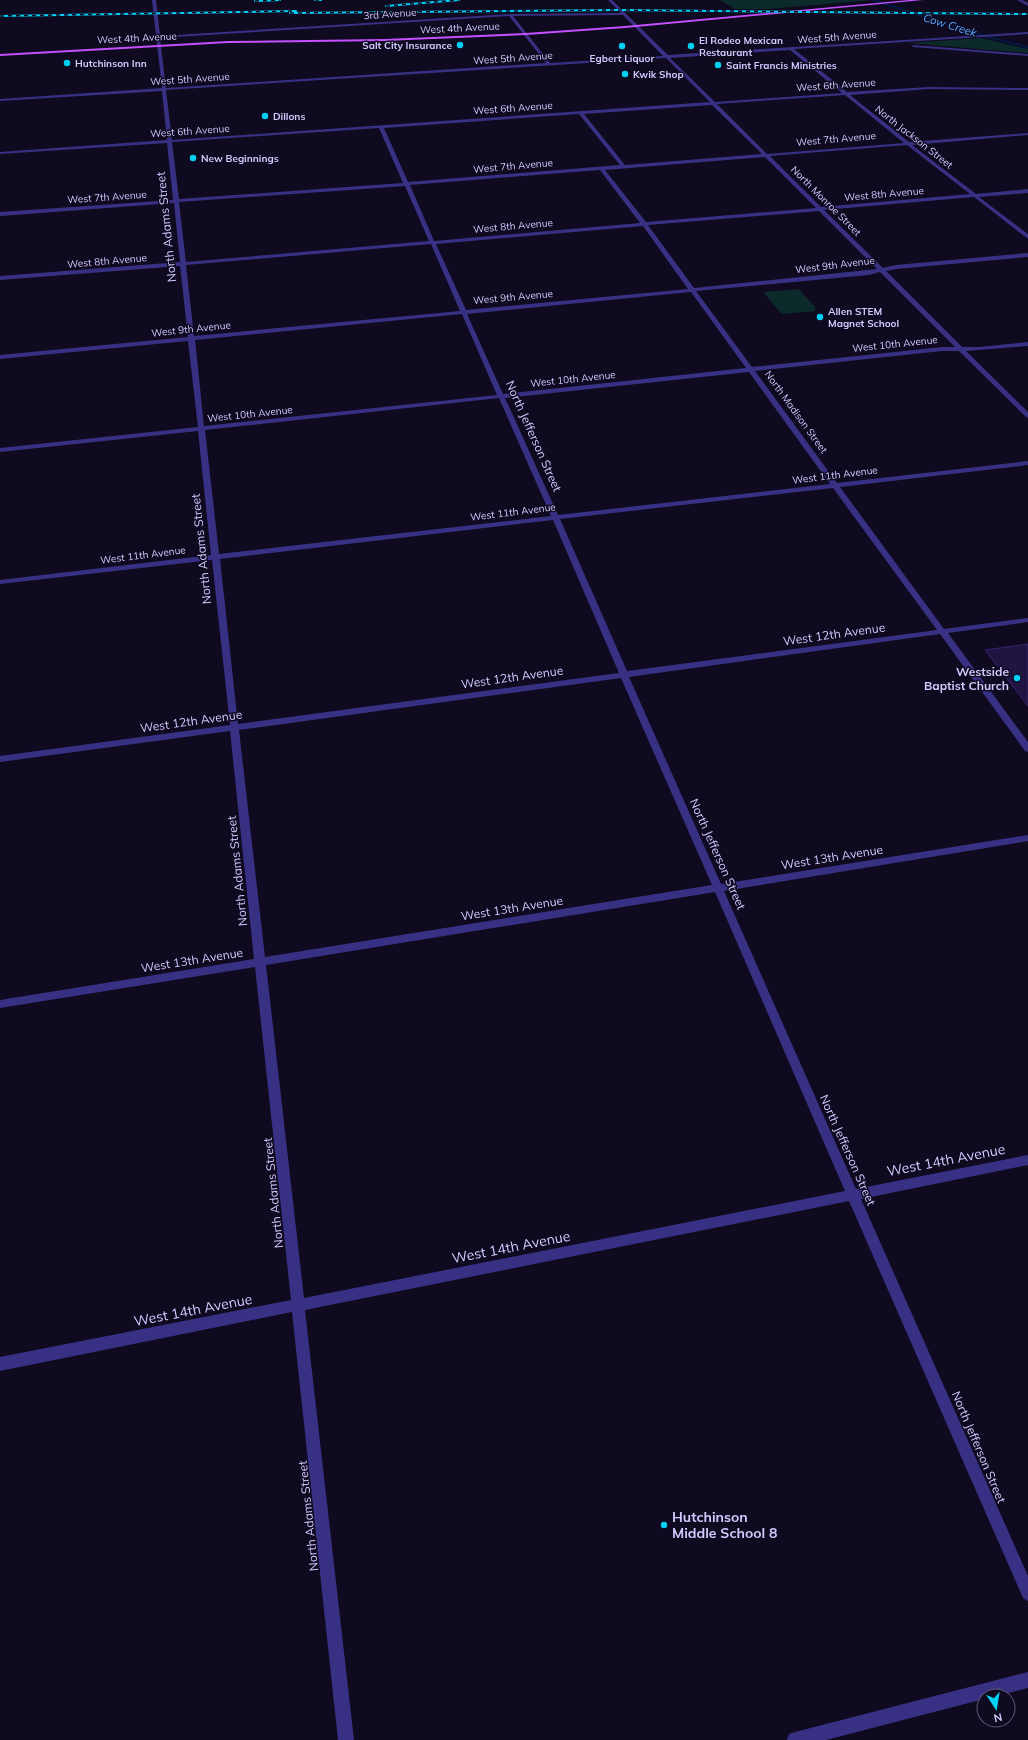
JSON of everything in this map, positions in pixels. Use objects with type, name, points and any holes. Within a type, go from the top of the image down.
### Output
[{"type":"main road","name":"West 4th Avenue","points":[[0,55],[158,41],[236,42],[385,40],[526,34],[626,27],[919,0]]},
{"type":"street","name":"North Adams Street","points":[[154,0],[346,1740]]},
{"type":"street","name":"North Monroe Street","points":[[610,0],[1028,416]]},
{"type":"street","points":[[1019,0],[1028,5]]},
{"type":"street","name":"3rd Avenue","points":[[158,41],[510,15],[624,14]]},
{"type":"street","points":[[510,15],[550,65]]},
{"type":"street","name":"West 5th Avenue","points":[[0,100],[1028,33]]},
{"type":"street","points":[[890,42],[893,44],[1028,55]]},
{"type":"street","name":"North Jackson Street","points":[[791,49],[907,143],[1028,237]]},
{"type":"street","name":"West 6th Avenue","points":[[0,153],[938,88],[1028,89]]},
{"type":"street","points":[[581,113],[623,166]]},
{"type":"street","name":"North Jefferson Street","points":[[381,126],[625,674],[1028,1593]]},
{"type":"street","name":"West 7th Avenue","points":[[0,214],[406,184],[1028,134]]},
{"type":"street","name":"North Madison Street","points":[[601,168],[693,290],[1028,749]]},
{"type":"street","name":"West 8th Avenue","points":[[0,278],[433,243],[819,208],[1028,191]]},
{"type":"street","name":"West 9th Avenue","points":[[0,357],[869,273],[896,267],[1028,254]]},
{"type":"street","name":"West 10th Avenue","points":[[0,450],[942,349],[980,349],[1028,344]]},
{"type":"street","name":"West 11th Avenue","points":[[0,582],[1028,463]]},
{"type":"street","name":"West 12th Avenue","points":[[0,759],[1028,620]]},
{"type":"street","name":"West 13th Avenue","points":[[0,1004],[1028,838]]},
{"type":"street","name":"West 14th Avenue","points":[[0,1364],[1028,1160]]},
{"type":"street","points":[[795,1740],[1028,1680]]},
{"type":"green space","points":[[720,0],[873,0],[768,9],[735,9]]},
{"type":"green space","points":[[981,38],[1028,49],[1028,53],[907,43]]},
{"type":"green space","points":[[799,289],[816,308],[814,309],[816,311],[782,314],[763,292]]},
{"type":"building","name":"Westside Baptist Church","points":[[1028,644],[1028,706],[985,650]]},
{"type":"waterway","name":"Cow Creek","points":[[873,0],[988,37],[1028,47]]},
{"type":"railway","points":[[255,1],[280,0]]},
{"type":"railway","points":[[315,0],[321,0]]},
{"type":"railway","points":[[386,6],[459,0]]},
{"type":"railway","points":[[290,13],[619,10],[1028,14]]},
{"type":"railway","points":[[0,16],[296,11]]},
{"type":"place","name":"Salt City Insurance","points":[[460,45]]},
{"type":"place","name":"Egbert Liquor","points":[[622,46]]},
{"type":"place","name":"El Rodeo Mexican Restaurant","points":[[691,46]]},
{"type":"place","name":"Hutchinson Inn","points":[[67,63]]},
{"type":"place","name":"Saint Francis Ministries","points":[[718,65]]},
{"type":"place","name":"Kwik Shop","points":[[625,74]]},
{"type":"place","name":"Dillons","points":[[265,116]]},
{"type":"place","name":"New Beginnings","points":[[193,158]]},
{"type":"place","name":"Allen STEM Magnet School","points":[[820,317]]},
{"type":"place","name":"Westside Baptist Church","points":[[1017,678]]},
{"type":"place","name":"Hutchinson Middle School 8","points":[[664,1525]]}]
